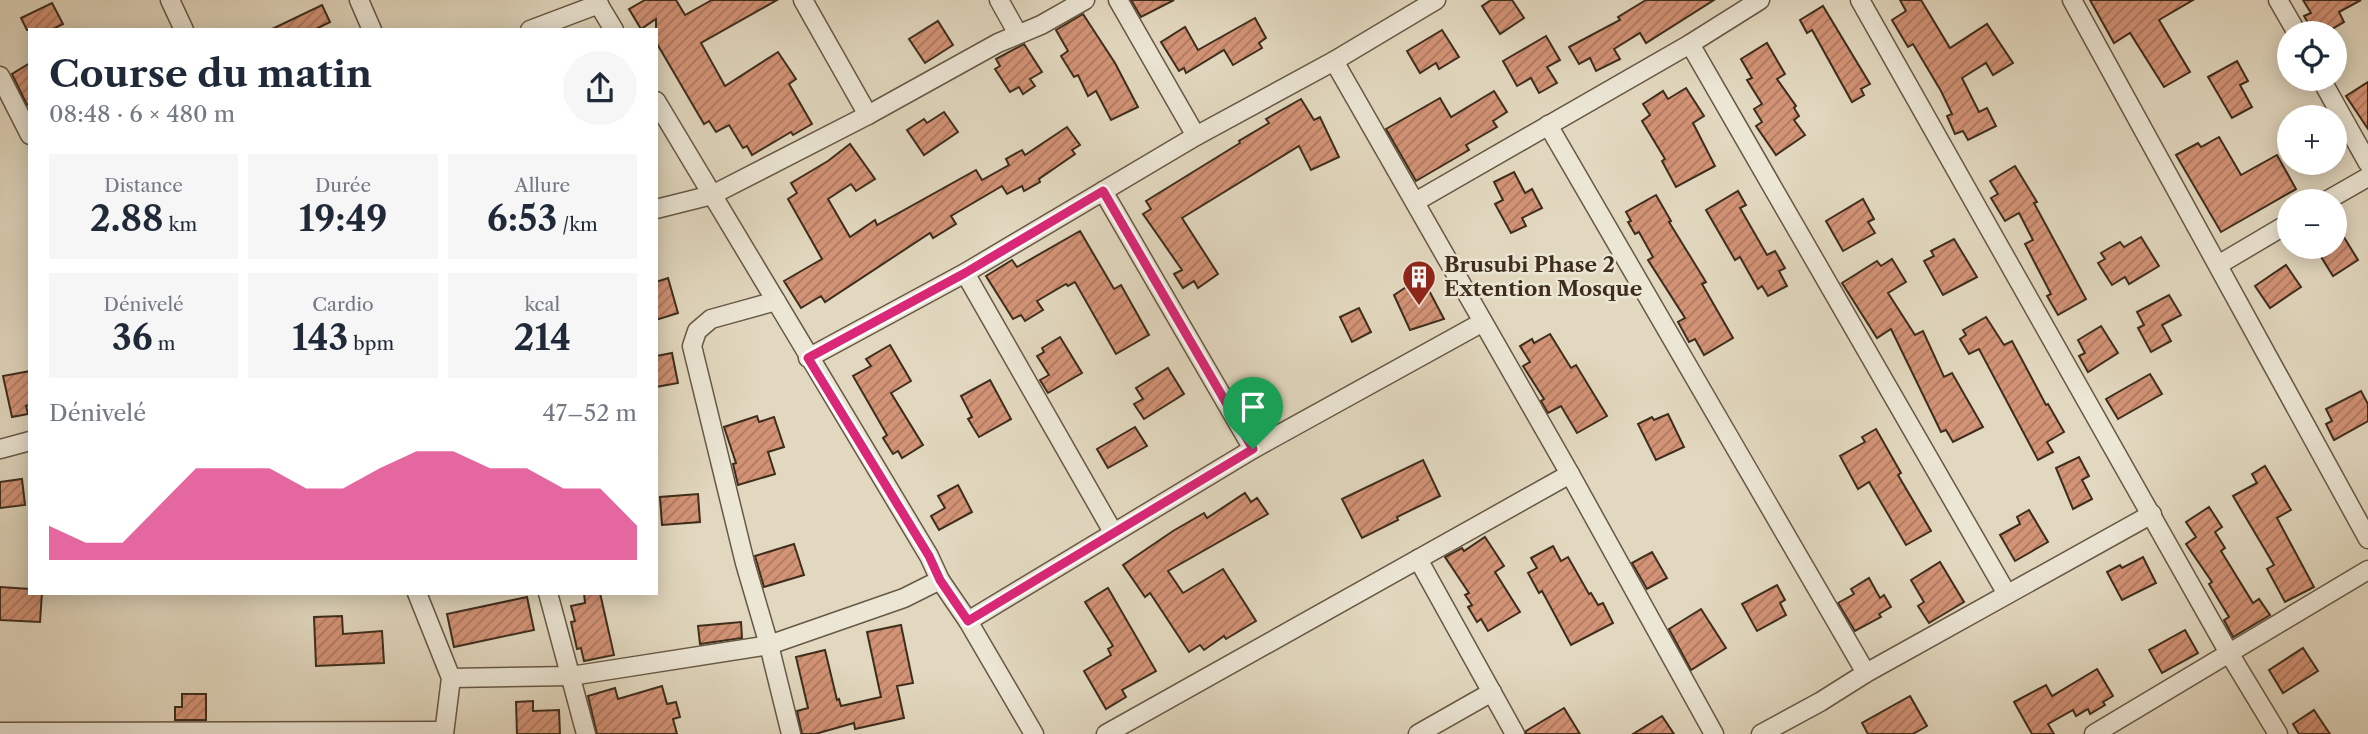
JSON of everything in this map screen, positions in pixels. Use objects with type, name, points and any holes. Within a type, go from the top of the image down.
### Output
[{"type":"street","points":[[170,0],[183,28]]},
{"type":"street","points":[[359,0],[371,28]]},
{"type":"street","points":[[803,0],[869,114]]},
{"type":"street","points":[[999,0],[1018,34]]},
{"type":"street","points":[[658,208],[712,195],[1085,0]]},
{"type":"street","points":[[1118,0],[1196,136]]},
{"type":"street","points":[[808,358],[965,273],[1196,136],[1334,61],[1436,0]]},
{"type":"street","points":[[1415,202],[1690,44],[1760,0]]},
{"type":"street","points":[[1860,0],[2229,653],[2278,734]]},
{"type":"street","points":[[2072,0],[2368,539]]},
{"type":"street","points":[[2278,0],[2290,21]]},
{"type":"street","points":[[535,28],[598,2],[613,28]]},
{"type":"street","points":[[1690,44],[2007,594]]},
{"type":"street","points":[[1334,61],[1570,474],[1714,734]]},
{"type":"street","points":[[0,76],[28,131]]},
{"type":"street","points":[[2329,91],[2368,163]]},
{"type":"street","points":[[658,104],[1034,734]]},
{"type":"street","points":[[1548,125],[1866,673]]},
{"type":"street","points":[[2347,189],[2368,177]]},
{"type":"street","points":[[1103,191],[1253,449]]},
{"type":"street","points":[[2218,265],[2277,230]]},
{"type":"street","points":[[965,273],[1113,532]]},
{"type":"street","points":[[776,301],[711,319],[697,331],[692,346],[745,563],[791,734]]},
{"type":"street","points":[[968,621],[1253,449],[1483,321]]},
{"type":"street","points":[[0,449],[28,442]]},
{"type":"street","points":[[1106,734],[1570,474]]},
{"type":"street","points":[[1761,734],[2152,514]]},
{"type":"street","points":[[1418,559],[1516,734]]},
{"type":"street","points":[[2094,734],[2368,570]]},
{"type":"street","points":[[451,678],[571,676],[769,645],[904,598],[940,580]]},
{"type":"street","points":[[0,732],[444,732],[451,678],[417,595]]},
{"type":"street","points":[[549,595],[586,734]]},
{"type":"street","points":[[1418,734],[1492,692]]},
{"type":"building","points":[[645,0],[676,0],[685,15],[712,0],[777,0],[701,43],[725,86],[778,52],[796,79],[789,84],[812,124],[793,135],[791,132],[752,155],[747,146],[743,148],[729,125],[716,132],[709,121],[704,124],[658,45],[656,19],[640,28],[629,9]]},
{"type":"building","points":[[1131,0],[1174,0],[1141,17]]},
{"type":"building","points":[[1491,0],[1512,0],[1524,18],[1500,34],[1482,6]]},
{"type":"building","points":[[1646,0],[1714,0],[1646,43],[1640,33],[1614,49],[1620,59],[1596,71],[1590,58],[1579,64],[1569,47],[1620,20],[1618,17]]},
{"type":"building","points":[[1900,0],[1921,0],[1950,48],[1987,24],[2013,63],[1993,75],[1986,63],[1962,78],[1979,112],[1987,108],[1996,126],[1968,140],[1963,131],[1955,134],[1947,116],[1952,114],[1941,91],[1913,44],[1908,47],[1892,20],[1906,11]]},
{"type":"building","points":[[2090,0],[2193,0],[2159,20],[2190,72],[2164,87],[2130,33],[2114,43]]},
{"type":"building","points":[[2303,0],[2361,0],[2339,12],[2344,21],[2307,21],[2304,16],[2311,13]]},
{"type":"building","points":[[52,3],[63,24],[55,28],[27,30],[21,18]]},
{"type":"building","points":[[322,5],[330,22],[318,28],[274,28]]},
{"type":"building","points":[[1823,6],[1870,84],[1861,89],[1864,95],[1852,102],[1812,30],[1807,33],[1800,20]]},
{"type":"building","points":[[1083,14],[1115,63],[1138,107],[1111,120],[1096,91],[1088,96],[1078,75],[1074,77],[1061,56],[1068,51],[1056,30]]},
{"type":"building","points":[[1255,18],[1266,38],[1259,43],[1262,48],[1233,65],[1224,50],[1186,73],[1184,68],[1179,71],[1161,42],[1185,27],[1198,50]]},
{"type":"building","points":[[938,21],[953,45],[925,63],[909,39]]},
{"type":"building","points":[[1442,30],[1459,57],[1439,69],[1436,63],[1420,73],[1407,51]]},
{"type":"building","points":[[1546,36],[1560,60],[1547,67],[1557,83],[1539,93],[1531,78],[1517,86],[1503,61]]},
{"type":"building","points":[[1767,43],[1785,74],[1777,79],[1796,106],[1794,108],[1799,116],[1794,120],[1805,135],[1776,155],[1756,126],[1762,122],[1754,109],[1762,104],[1747,80],[1752,78],[1741,59]]},
{"type":"building","points":[[1024,44],[1042,72],[1030,79],[1035,86],[1023,94],[1019,87],[1010,92],[995,69],[1000,66],[996,59]]},
{"type":"building","points":[[2237,61],[2248,81],[2240,85],[2252,107],[2232,118],[2208,77]]},
{"type":"building","points":[[28,64],[27,105],[12,74]]},
{"type":"building","points":[[2368,82],[2368,129],[2346,96]]},
{"type":"building","points":[[1686,88],[1704,116],[1693,123],[1715,166],[1676,187],[1662,161],[1665,159],[1642,121],[1650,115],[1643,104],[1663,91],[1668,99]]},
{"type":"building","points":[[1494,91],[1507,112],[1493,121],[1497,127],[1466,145],[1469,150],[1416,181],[1386,129],[1440,98],[1451,117]]},
{"type":"building","points":[[1301,99],[1314,120],[1320,117],[1339,157],[1311,170],[1299,146],[1182,218],[1218,274],[1198,288],[1194,281],[1183,288],[1174,274],[1182,270],[1143,214],[1151,209],[1146,201],[1240,143],[1239,141],[1269,123],[1266,119]]},
{"type":"building","points":[[944,112],[958,132],[924,155],[907,130],[924,119],[927,123]]},
{"type":"building","points":[[1067,127],[1080,145],[1072,150],[1075,154],[1039,179],[1040,182],[1024,191],[1022,186],[1007,194],[1002,186],[951,216],[956,224],[933,238],[930,233],[825,302],[821,296],[801,308],[784,281],[822,259],[788,199],[797,193],[791,183],[850,144],[875,179],[856,191],[851,184],[828,199],[850,237],[875,220],[877,225],[976,170],[982,180],[1009,165],[1006,159],[1022,150],[1025,155]]},
{"type":"building","points":[[2219,137],[2241,175],[2277,155],[2277,175],[2288,175],[2296,189],[2277,189],[2277,200],[2221,232],[2176,155],[2198,143],[2201,147]]},
{"type":"building","points":[[2015,166],[2037,202],[2034,203],[2086,299],[2058,315],[2047,296],[2051,294],[2025,244],[2033,240],[2019,213],[2005,221],[1991,198],[1998,194],[1990,181]]},
{"type":"building","points":[[1514,172],[1525,193],[1532,189],[1542,208],[1522,218],[1526,226],[1511,233],[1495,204],[1503,200],[1494,182]]},
{"type":"building","points":[[1738,191],[1746,205],[1740,208],[1767,255],[1775,251],[1785,268],[1779,271],[1787,286],[1768,296],[1762,286],[1758,289],[1740,257],[1735,260],[1706,210]]},
{"type":"building","points":[[1656,195],[1671,221],[1669,222],[1706,282],[1702,284],[1733,338],[1704,355],[1695,339],[1689,342],[1678,322],[1685,318],[1648,260],[1653,257],[1639,232],[1635,234],[1628,222],[1631,221],[1626,212]]},
{"type":"building","points":[[1863,199],[1874,219],[1868,222],[1875,233],[1843,251],[1826,221]]},
{"type":"building","points":[[1080,231],[1114,289],[1121,285],[1149,335],[1116,354],[1075,282],[1068,286],[1066,284],[1037,301],[1043,310],[1025,321],[1021,315],[1013,319],[986,276],[1012,260],[1017,267]]},
{"type":"building","points":[[2141,237],[2159,266],[2129,284],[2125,277],[2112,285],[2098,263],[2105,259],[2101,253],[2120,242],[2124,247]]},
{"type":"building","points":[[1954,239],[1977,277],[1943,295],[1924,261],[1934,256],[1931,251]]},
{"type":"building","points":[[2347,242],[2358,260],[2333,276],[2322,259],[2347,259]]},
{"type":"building","points":[[1892,259],[1906,282],[1888,293],[1915,335],[1923,331],[1944,377],[1952,373],[1983,427],[1953,442],[1946,430],[1941,432],[1891,329],[1877,338],[1842,283],[1877,261],[1881,266]]},
{"type":"building","points":[[2286,265],[2301,287],[2270,308],[2255,286]]},
{"type":"building","points":[[668,278],[678,313],[658,319],[658,281]]},
{"type":"building","name":"Brusubi Phase 2 Extention Mosque","points":[[1424,281],[1444,319],[1410,330],[1394,295],[1408,286]]},
{"type":"building","points":[[2169,295],[2181,315],[2162,325],[2171,341],[2151,352],[2138,328],[2144,325],[2137,312]]},
{"type":"building","points":[[1359,308],[1371,332],[1352,342],[1340,317]]},
{"type":"building","points":[[1986,317],[2004,345],[2012,341],[2046,405],[2048,404],[2064,432],[2047,442],[2053,452],[2038,460],[1979,349],[1969,354],[1960,339],[1966,335],[1963,330]]},
{"type":"building","points":[[2101,326],[2118,353],[2088,372],[2079,356],[2085,353],[2078,340]]},
{"type":"building","points":[[1550,334],[1571,368],[1576,365],[1607,416],[1577,433],[1561,406],[1548,413],[1541,401],[1544,399],[1523,366],[1530,362],[1520,346],[1532,339],[1534,343]]},
{"type":"building","points":[[1060,337],[1082,373],[1048,393],[1040,380],[1049,375],[1037,356],[1044,352],[1042,348]]},
{"type":"building","points":[[890,345],[911,381],[891,393],[923,445],[902,458],[898,451],[893,454],[883,438],[887,435],[853,376],[871,366],[866,359]]},
{"type":"building","points":[[672,353],[678,383],[658,387],[658,356]]},
{"type":"building","points":[[1168,368],[1184,394],[1144,419],[1134,404],[1143,399],[1136,388]]},
{"type":"building","points":[[28,371],[28,414],[12,417],[3,376]]},
{"type":"building","points":[[2150,374],[2162,394],[2118,419],[2106,399]]},
{"type":"building","points":[[990,380],[1011,419],[979,437],[968,419],[972,417],[961,396]]},
{"type":"building","points":[[2361,391],[2368,404],[2368,421],[2334,440],[2326,424],[2332,421],[2326,409]]},
{"type":"building","points":[[1668,414],[1684,447],[1656,460],[1638,424],[1652,417],[1654,420]]},
{"type":"building","points":[[757,416],[759,422],[774,417],[784,447],[768,452],[775,474],[738,485],[733,464],[736,463],[724,427]]},
{"type":"building","points":[[1135,427],[1147,446],[1108,468],[1097,449]]},
{"type":"building","points":[[1876,429],[1901,473],[1898,475],[1931,531],[1906,545],[1869,482],[1858,489],[1840,456],[1865,442],[1862,437]]},
{"type":"building","points":[[2079,457],[2089,476],[2082,480],[2092,499],[2073,509],[2056,468]]},
{"type":"building","points":[[1423,460],[1440,496],[1362,538],[1342,499]]},
{"type":"building","points":[[2265,466],[2291,510],[2277,518],[2314,587],[2285,602],[2267,569],[2274,565],[2233,496],[2257,483],[2252,474]]},
{"type":"building","points":[[22,479],[25,505],[0,508],[0,482]]},
{"type":"building","points":[[958,485],[972,512],[939,530],[931,516],[945,508],[938,496]]},
{"type":"building","points":[[1245,493],[1251,502],[1257,498],[1268,514],[1168,571],[1183,593],[1223,569],[1256,621],[1226,639],[1224,636],[1204,650],[1200,645],[1189,652],[1150,593],[1145,597],[1123,565],[1173,531],[1204,513],[1207,518]]},
{"type":"building","points":[[698,494],[700,522],[662,525],[660,497]]},
{"type":"building","points":[[2209,507],[2222,527],[2215,532],[2225,548],[2221,551],[2253,603],[2259,599],[2270,615],[2233,637],[2224,620],[2229,617],[2209,584],[2212,582],[2186,544],[2196,537],[2186,522]]},
{"type":"building","points":[[2029,510],[2048,542],[2015,561],[2000,535],[2020,524],[2017,517]]},
{"type":"building","points":[[1485,537],[1504,566],[1495,572],[1520,612],[1488,631],[1481,619],[1477,622],[1468,607],[1472,605],[1465,595],[1469,593],[1445,557],[1462,548],[1464,551]]},
{"type":"building","points":[[794,544],[804,575],[764,587],[755,556]]},
{"type":"building","points":[[1553,546],[1561,561],[1568,557],[1589,594],[1591,593],[1598,605],[1603,603],[1613,623],[1571,645],[1542,591],[1539,593],[1528,573],[1537,568],[1531,558]]},
{"type":"building","points":[[1652,552],[1667,578],[1647,589],[1632,563]]},
{"type":"building","points":[[2143,557],[2156,583],[2122,600],[2107,572]]},
{"type":"building","points":[[1940,562],[1964,602],[1929,623],[1918,606],[1924,602],[1911,580]]},
{"type":"building","points":[[1869,578],[1880,598],[1884,595],[1891,607],[1879,614],[1881,617],[1855,631],[1838,603],[1854,594],[1851,589]]},
{"type":"building","points":[[1777,585],[1785,600],[1780,603],[1786,615],[1757,631],[1742,604]]},
{"type":"building","points":[[0,587],[28,589],[28,595],[42,595],[40,622],[0,620]]},
{"type":"building","points":[[1108,588],[1156,671],[1122,690],[1126,697],[1106,709],[1084,671],[1111,655],[1108,649],[1113,646],[1085,602]]},
{"type":"building","points":[[584,595],[600,595],[614,655],[584,661],[581,648],[577,649],[571,622],[575,621],[571,606],[585,603]]},
{"type":"building","points":[[527,597],[534,630],[454,647],[447,614]]},
{"type":"building","points":[[1701,609],[1726,648],[1691,670],[1669,629]]},
{"type":"building","points":[[342,616],[343,634],[382,631],[384,663],[316,666],[314,617]]},
{"type":"building","points":[[741,622],[742,638],[700,644],[698,626]]},
{"type":"building","points":[[901,625],[913,683],[897,686],[904,718],[855,729],[854,723],[815,734],[802,734],[797,711],[808,708],[796,657],[825,650],[837,700],[839,699],[841,706],[881,697],[867,632]]},
{"type":"building","points":[[2185,630],[2198,653],[2162,673],[2149,650]]},
{"type":"building","points":[[2303,648],[2318,671],[2283,693],[2269,670]]},
{"type":"building","points":[[2097,669],[2113,696],[2103,702],[2105,705],[2090,714],[2088,709],[2076,716],[2073,710],[2048,724],[2054,734],[2032,734],[2014,702],[2046,685],[2052,696]]},
{"type":"building","points":[[662,686],[667,704],[676,702],[680,717],[673,719],[677,734],[597,734],[588,696],[615,688],[618,699]]},
{"type":"building","points":[[182,694],[206,694],[206,720],[175,720],[175,707],[182,707]]},
{"type":"building","points":[[1910,696],[1927,726],[1913,734],[1868,734],[1862,723]]},
{"type":"building","points":[[533,701],[533,711],[559,710],[560,734],[517,734],[516,702]]},
{"type":"building","points":[[1564,708],[1580,734],[1526,734],[1526,731]]},
{"type":"building","points":[[2314,710],[2330,734],[2299,734],[2293,724]]},
{"type":"building","points":[[1662,716],[1674,734],[1633,734]]},
{"type":"place","name":"Brusubi Phase 2 Extention Mosque","points":[[1419,307]]},
{"type":"route","points":[[1103,191],[1253,449],[968,621],[940,580],[929,556],[808,358],[965,273],[1103,191]]}]
